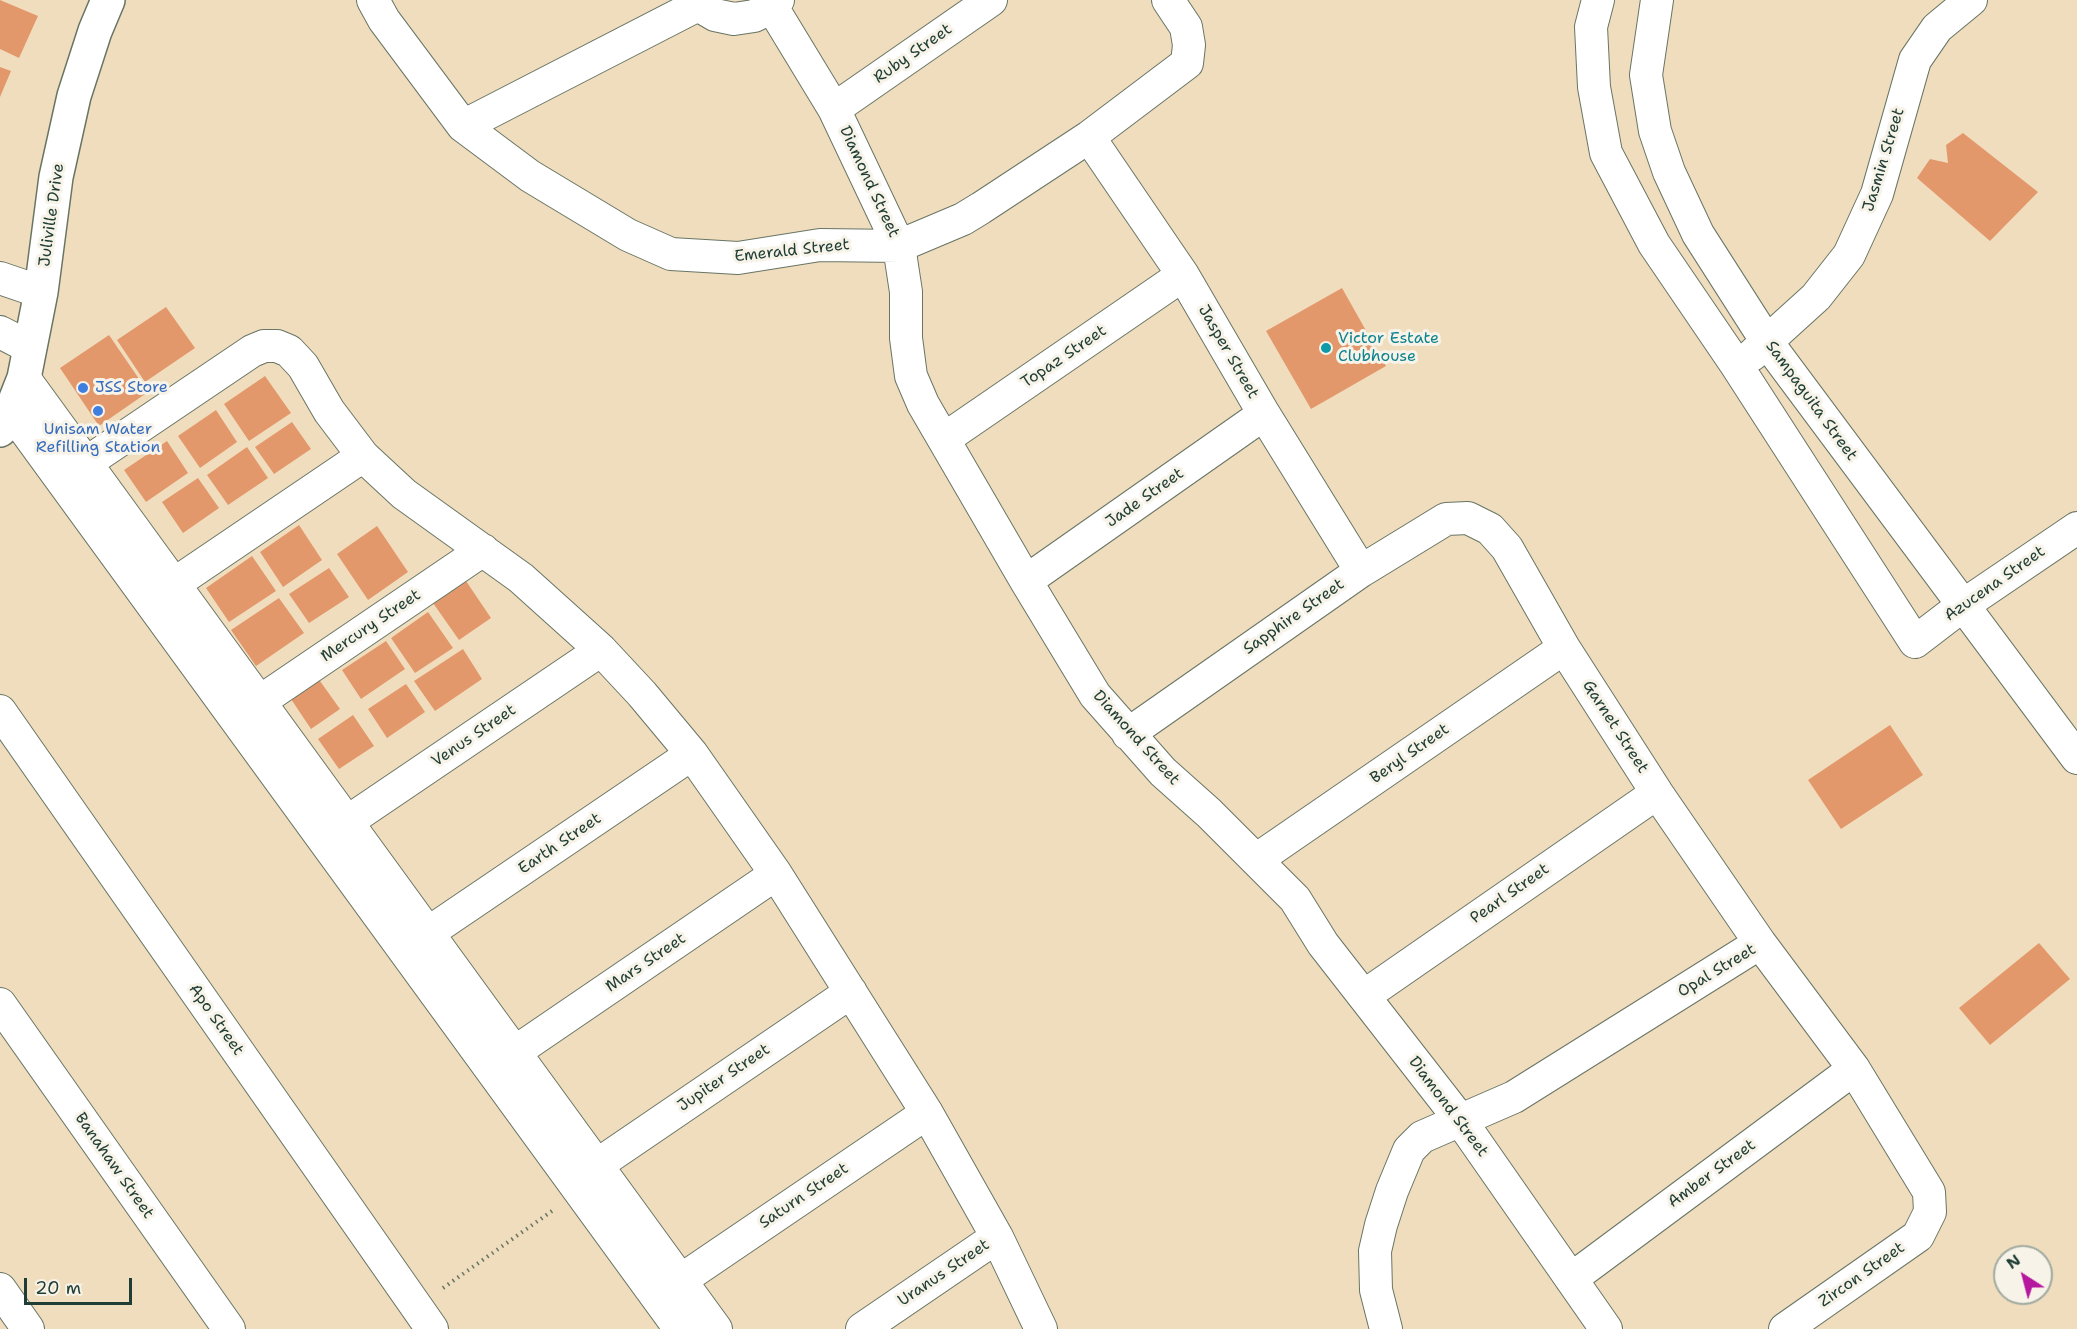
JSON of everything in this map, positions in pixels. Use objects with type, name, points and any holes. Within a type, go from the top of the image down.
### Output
[{"type":"street","name":"Juliville Drive","points":[[6,421],[26,362],[41,292],[56,177],[74,96],[95,31],[108,0]]},
{"type":"street","name":"Emerald Street","points":[[373,0],[384,20],[463,126],[530,176],[628,235],[671,254],[738,258],[820,245],[899,246],[963,219],[1089,137],[1186,63],[1189,45],[1186,27],[1168,0]]},
{"type":"street","name":"Ruby Street","points":[[834,109],[991,0]]},
{"type":"street","points":[[1598,0],[1591,27],[1594,87],[1606,153],[1654,244],[1737,366]]},
{"type":"street","name":"Sampaguita Street","points":[[1657,0],[1646,75],[1654,130],[1669,172],[1698,234],[1767,342],[2077,758]]},
{"type":"street","name":"Jasmin Street","points":[[1737,366],[1816,297],[1849,255],[1877,194],[1915,60],[1937,28],[1971,0]]},
{"type":"street","points":[[463,126],[696,2],[715,15],[734,19],[754,16],[775,3]]},
{"type":"street","name":"Diamond Street","points":[[775,3],[834,109],[899,246],[906,292],[906,338],[911,376],[923,404],[1095,695],[1163,772],[1209,813],[1295,899],[1323,944],[1461,1121],[1606,1329]]},
{"type":"street","name":"Jasper Street","points":[[1089,137],[1184,274],[1264,414],[1361,571]]},
{"type":"street","name":"Topaz Street","points":[[944,439],[1184,274]]},
{"type":"street","points":[[0,278],[41,292]]},
{"type":"street","points":[[0,332],[26,362],[86,463],[716,1329]]},
{"type":"street","points":[[86,463],[252,351],[264,346],[277,346],[289,351],[303,366],[329,411],[363,456],[404,494],[521,578],[601,650],[642,694],[692,754],[776,874],[927,1113],[996,1237],[1041,1329]]},
{"type":"street","name":"Azucena Street","points":[[1737,366],[1915,642],[1962,606],[2077,528]]},
{"type":"street","name":"Jade Street","points":[[1026,581],[1264,414]]},
{"type":"street","points":[[6,421],[680,1329]]},
{"type":"street","points":[[174,584],[363,456]]},
{"type":"street","name":"Sapphire Street","points":[[1128,734],[1361,571],[1446,519],[1468,518]]},
{"type":"street","name":"Garnet Street","points":[[1468,518],[1490,529],[1507,548],[1564,648],[1657,793],[1760,943]]},
{"type":"street","name":"Mercury Street","points":[[259,702],[483,550]]},
{"type":"street","name":"Beryl Street","points":[[1257,861],[1564,648]]},
{"type":"street","name":"Venus Street","points":[[347,822],[601,650]]},
{"type":"street","name":"Apo Street","points":[[0,711],[424,1318]]},
{"type":"street","name":"Earth Street","points":[[428,933],[692,754]]},
{"type":"street","name":"Pearl Street","points":[[1364,996],[1657,793]]},
{"type":"street","name":"Mars Street","points":[[515,1052],[776,874]]},
{"type":"street","name":"Opal Street","points":[[1386,1329],[1376,1290],[1375,1251],[1392,1191],[1409,1150],[1422,1137],[1514,1097],[1760,943],[1854,1069],[1929,1192],[1930,1212]]},
{"type":"street","name":"Jupiter Street","points":[[597,1165],[851,992]]},
{"type":"street","name":"Banahaw Street","points":[[0,1004],[229,1329]]},
{"type":"street","name":"Amber Street","points":[[1571,1279],[1854,1069]]},
{"type":"street","name":"Saturn Street","points":[[681,1280],[927,1113]]},
{"type":"street","name":"Zircon Street","points":[[1785,1329],[1918,1236],[1930,1212]]},
{"type":"street","name":"Uranus Street","points":[[862,1329],[996,1237]]},
{"type":"street","points":[[0,1289],[28,1329]]},
{"type":"path","points":[[424,1318],[579,1191]]},
{"type":"building","points":[[0,0],[38,16],[19,58],[0,49]]},
{"type":"building","points":[[0,67],[11,71],[0,97]]},
{"type":"building","points":[[1963,133],[2038,192],[1990,241],[1917,178],[1930,159],[1948,163],[1946,145]]},
{"type":"building","name":"Victor Estate Clubhouse","points":[[1342,288],[1386,366],[1311,409],[1266,331]]},
{"type":"building","points":[[166,307],[195,348],[145,382],[117,340]]},
{"type":"building","points":[[109,335],[148,392],[99,426],[60,368]]},
{"type":"building","points":[[265,376],[291,413],[249,441],[224,404]]},
{"type":"building","points":[[216,410],[237,442],[200,468],[178,436]]},
{"type":"building","points":[[292,422],[311,449],[274,474],[255,447]]},
{"type":"building","points":[[167,441],[188,473],[146,502],[124,470]]},
{"type":"building","points":[[247,447],[268,478],[228,505],[207,475]]},
{"type":"building","points":[[198,478],[219,508],[183,533],[162,502]]},
{"type":"building","points":[[299,525],[322,560],[283,587],[260,552]]},
{"type":"building","points":[[377,526],[408,572],[368,600],[337,554]]},
{"type":"building","points":[[252,556],[276,591],[229,622],[206,588]]},
{"type":"building","points":[[329,568],[349,597],[309,623],[289,594]]},
{"type":"building","points":[[466,581],[491,618],[459,640],[433,603]]},
{"type":"building","points":[[279,598],[304,633],[256,666],[231,630]]},
{"type":"building","points":[[428,612],[453,648],[415,673],[391,638]]},
{"type":"building","points":[[386,641],[405,669],[361,699],[342,670]]},
{"type":"building","points":[[463,649],[482,679],[435,711],[414,681]]},
{"type":"building","points":[[315,674],[340,709],[311,729],[287,693]]},
{"type":"building","points":[[406,684],[425,712],[387,738],[368,709]]},
{"type":"building","points":[[353,715],[374,746],[339,769],[318,739]]},
{"type":"building","points":[[1890,725],[1923,775],[1841,829],[1808,780]]},
{"type":"building","points":[[2039,943],[2070,979],[1990,1045],[1959,1008]]},
{"type":"place","name":"Victor Estate Clubhouse","points":[[1326,348]]},
{"type":"place","name":"JSS Store","points":[[83,388]]},
{"type":"place","name":"Unisam Water Refilling Station","points":[[98,411]]}]
